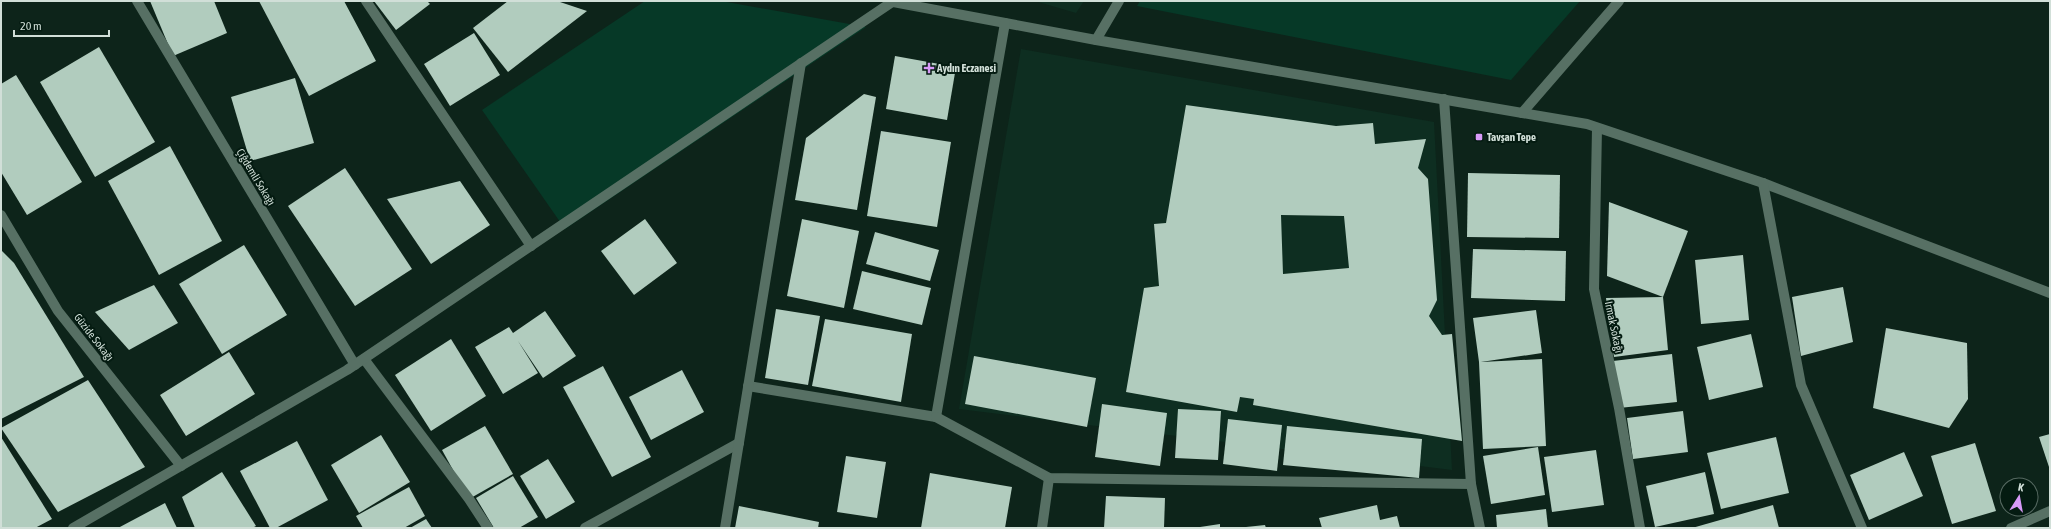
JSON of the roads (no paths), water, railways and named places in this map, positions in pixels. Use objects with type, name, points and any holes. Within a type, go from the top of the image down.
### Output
[{"type":"street","name":"Çiğdemli Sokağı","points":[[137,1],[355,365]]},
{"type":"street","points":[[366,1],[531,246]]},
{"type":"street","points":[[73,528],[355,365],[890,1],[1096,40],[1587,124],[1763,183],[2050,293]]},
{"type":"street","points":[[1096,40],[1119,1]]},
{"type":"street","points":[[1522,113],[1619,1]]},
{"type":"street","points":[[936,417],[1005,23]]},
{"type":"street","points":[[725,528],[801,63]]},
{"type":"street","points":[[1444,99],[1471,484],[1480,528]]},
{"type":"street","name":"Irmak Sokağı","points":[[1597,128],[1594,289],[1619,408],[1640,528]]},
{"type":"street","points":[[1763,183],[1801,385],[1862,528]]},
{"type":"street","name":"Güzide Sokağı","points":[[1,215],[58,311],[181,466]]},
{"type":"street","points":[[364,358],[469,498],[488,528]]},
{"type":"street","points":[[748,386],[936,417],[1049,478],[1471,484]]},
{"type":"street","points":[[585,528],[739,443]]},
{"type":"street","points":[[1042,528],[1049,478]]},
{"type":"street","points":[[2011,528],[2050,511]]},
{"type":"place","name":"Aydın Eczanesi","points":[[929,68]]},
{"type":"place","name":"Tavşan Tepe","points":[[1479,137]]}]
